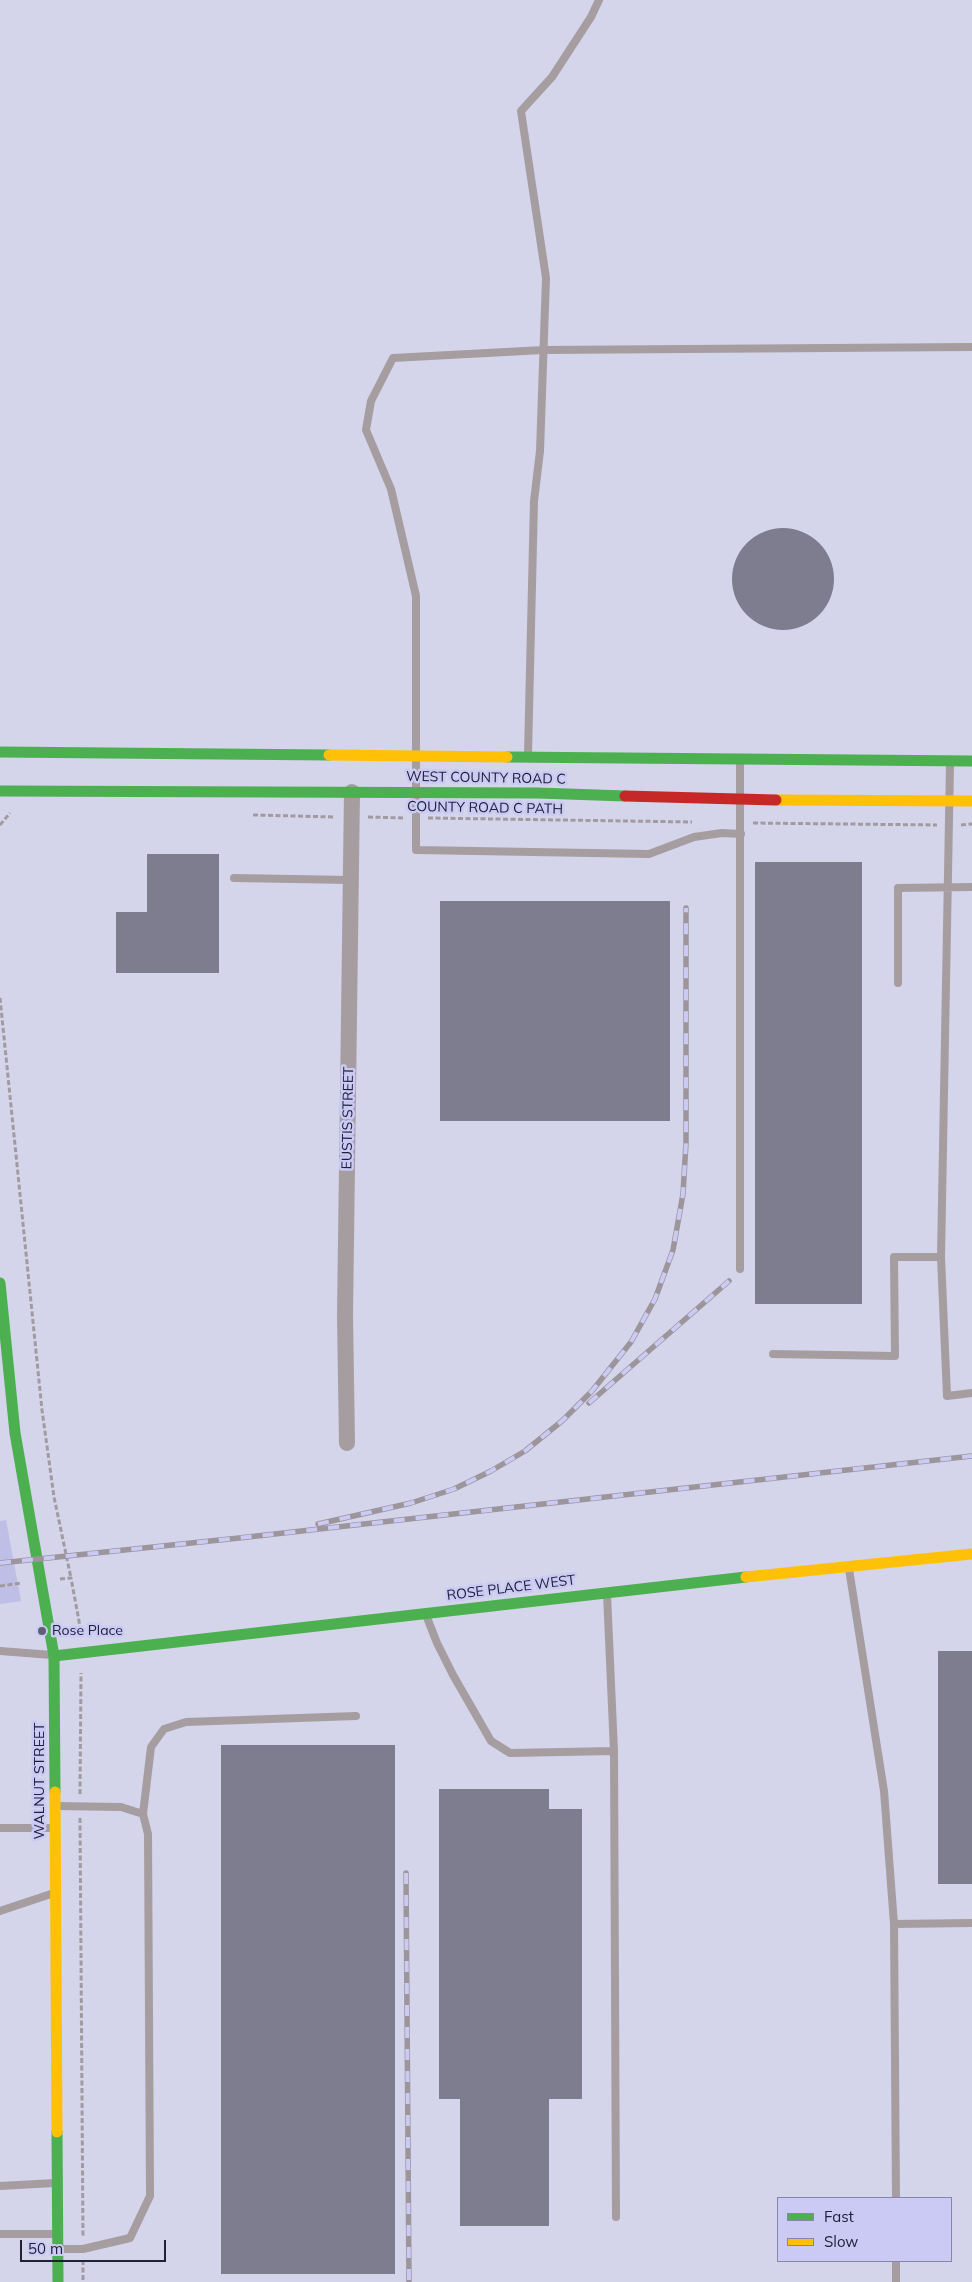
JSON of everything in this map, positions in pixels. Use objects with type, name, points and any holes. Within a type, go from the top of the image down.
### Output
[{"type":"main road","name":"WEST COUNTY ROAD C","points":[[0,752],[414,754],[972,761]]},
{"type":"main road","name":"WEST COUNTY ROAD C","points":[[0,791],[417,792],[740,799],[972,801]]},
{"type":"main road","name":"WALNUT STREET","points":[[0,1283],[15,1433],[54,1656],[58,2282]]},
{"type":"main road","name":"ROSE PLACE WEST","points":[[54,1656],[607,1592],[972,1554]]},
{"type":"street","name":"EUSTIS STREET","points":[[347,1443],[345,1315],[352,792]]},
{"type":"lane","points":[[528,756],[534,501],[540,451],[546,278],[521,111],[552,76],[591,17],[599,0]]},
{"type":"lane","points":[[741,834],[722,833],[694,837],[649,854],[416,850],[417,792],[414,754],[416,596],[391,489],[366,430],[370,401],[393,358],[544,350],[972,347]]},
{"type":"lane","points":[[740,759],[740,1270]]},
{"type":"lane","points":[[950,761],[941,1257],[947,1396],[972,1393]]},
{"type":"lane","points":[[234,878],[351,880]]},
{"type":"lane","points":[[898,983],[898,888],[972,887]]},
{"type":"lane","points":[[772,1354],[895,1356],[894,1257],[941,1257]]},
{"type":"lane","points":[[849,1567],[884,1791],[894,1924],[896,2197]]},
{"type":"lane","points":[[607,1592],[614,1751],[616,2217]]},
{"type":"lane","points":[[426,1613],[452,1675],[491,1741],[510,1753],[614,1751]]},
{"type":"lane","points":[[0,1651],[54,1656]]},
{"type":"lane","points":[[58,2249],[83,2249],[130,2238],[150,2196],[148,1834],[143,1814],[151,1747],[164,1728],[186,1722],[356,1716]]},
{"type":"lane","points":[[55,1806],[121,1807],[143,1814]]},
{"type":"lane","points":[[0,1828],[55,1828]]},
{"type":"lane","points":[[0,1911],[56,1892]]},
{"type":"lane","points":[[894,1924],[972,1923]]},
{"type":"lane","points":[[0,2186],[57,2183]]},
{"type":"lane","points":[[0,2234],[58,2234]]},
{"type":"lane","points":[[896,2262],[896,2282]]},
{"type":"path","points":[[6,810],[10,813]]},
{"type":"path","points":[[0,825],[10,813],[17,811]]},
{"type":"path","name":"COUNTY ROAD C PATH","points":[[252,815],[701,822]]},
{"type":"path","points":[[740,823],[972,824]]},
{"type":"path","points":[[0,998],[42,1410],[54,1497],[84,1652],[79,1684],[83,2282]]},
{"type":"path","points":[[40,1581],[71,1578]]},
{"type":"shaded area","points":[[6,1520],[21,1601],[0,1604],[0,1521]]},
{"type":"building","points":[[783,528],[803,532],[819,543],[830,559],[834,579],[830,599],[819,615],[803,626],[783,630],[763,626],[747,615],[736,599],[732,579],[736,559],[747,543],[763,532]]},
{"type":"building","points":[[147,854],[219,854],[219,973],[116,973],[116,912],[147,912]]},
{"type":"building","points":[[755,862],[862,862],[862,1304],[755,1304]]},
{"type":"building","points":[[440,901],[670,901],[670,1121],[440,1121]]},
{"type":"building","points":[[938,1651],[972,1651],[972,1884],[938,1884]]},
{"type":"building","points":[[221,1745],[395,1745],[395,2274],[221,2274]]},
{"type":"building","points":[[439,1789],[549,1789],[549,1809],[582,1809],[582,2099],[549,2099],[549,2226],[460,2226],[460,2099],[439,2099]]},
{"type":"railway","points":[[318,1524],[411,1503],[454,1489],[491,1471],[525,1451],[562,1421],[592,1391],[631,1342],[655,1299],[673,1250],[683,1194],[686,1143],[686,908]]},
{"type":"railway","points":[[589,1403],[729,1281]]},
{"type":"railway","points":[[0,1563],[972,1456]]},
{"type":"railway","points":[[406,1873],[409,2282]]},
{"type":"traffic: fast","points":[[0,752],[329,755]]},
{"type":"traffic: fast","points":[[507,757],[972,761]]},
{"type":"traffic: fast","points":[[0,791],[538,793],[625,796]]},
{"type":"traffic: fast","points":[[0,1283],[15,1433],[54,1656],[55,1792]]},
{"type":"traffic: fast","points":[[54,1656],[746,1577]]},
{"type":"traffic: fast","points":[[57,2132],[58,2282]]},
{"type":"traffic: slow","points":[[329,755],[507,757]]},
{"type":"traffic: slow","points":[[776,800],[972,801]]},
{"type":"traffic: slow","points":[[746,1577],[972,1554]]},
{"type":"traffic: slow","points":[[55,1792],[57,2132]]},
{"type":"traffic: jam","points":[[625,796],[776,800]]},
{"type":"place","name":"Rose Place","points":[[42,1631]]}]
